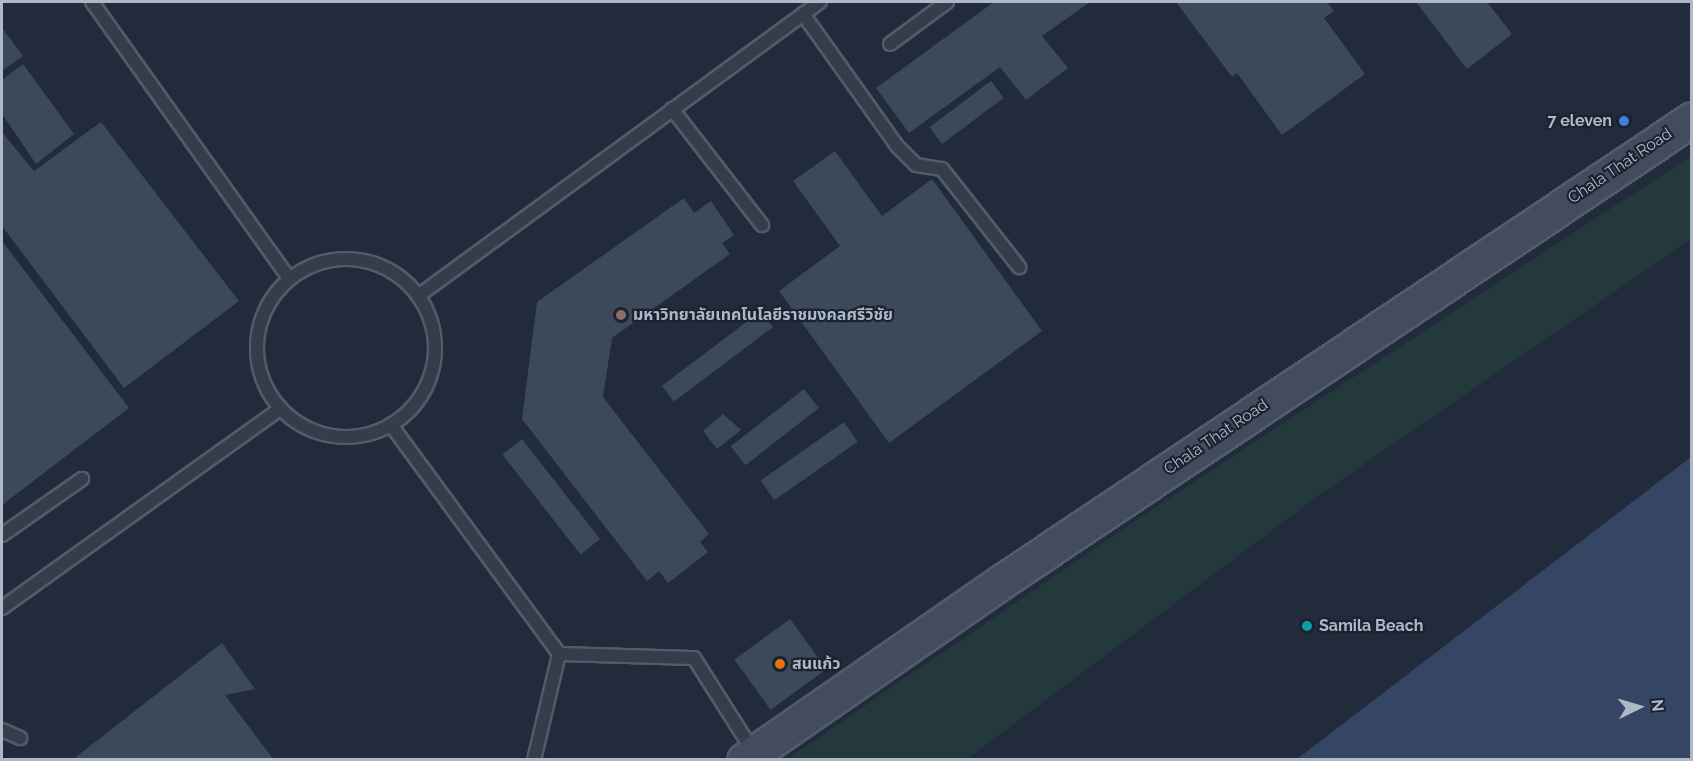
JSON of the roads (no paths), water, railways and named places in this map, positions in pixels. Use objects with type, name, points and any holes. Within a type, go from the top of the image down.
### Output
[{"type":"main road","name":"Chala That Road","points":[[749,757],[1004,580],[1692,119]]},
{"type":"lane","points":[[92,2],[289,279]]},
{"type":"lane","points":[[418,296],[820,2]]},
{"type":"lane","points":[[890,44],[947,2]]},
{"type":"lane","points":[[803,14],[902,153],[916,165],[942,169],[1019,267]]},
{"type":"lane","points":[[672,109],[762,225]]},
{"type":"lane","points":[[357,259],[395,273],[418,296],[432,326],[434,358],[420,397],[391,425],[359,437],[324,435],[308,429],[280,409],[262,381],[256,349],[261,318],[289,279],[317,263],[357,259]]},
{"type":"lane","points":[[2,608],[280,409]]},
{"type":"lane","points":[[391,425],[559,654],[534,759]]},
{"type":"lane","points":[[2,535],[82,479]]},
{"type":"lane","points":[[559,654],[694,658],[749,757]]},
{"type":"lane","points":[[2,730],[20,738]]},
{"type":"water","points":[[1691,457],[1691,759],[1297,759]]},
{"type":"place","name":"7 eleven","points":[[1624,121]]},
{"type":"place","name":"มหาวิทยาลัยเทคโนโลยีราชมงคลศรีวิชัย","points":[[621,315]]},
{"type":"place","name":"Samila Beach","points":[[1307,626]]},
{"type":"place","name":"สนแก้ว","points":[[780,664]]}]
